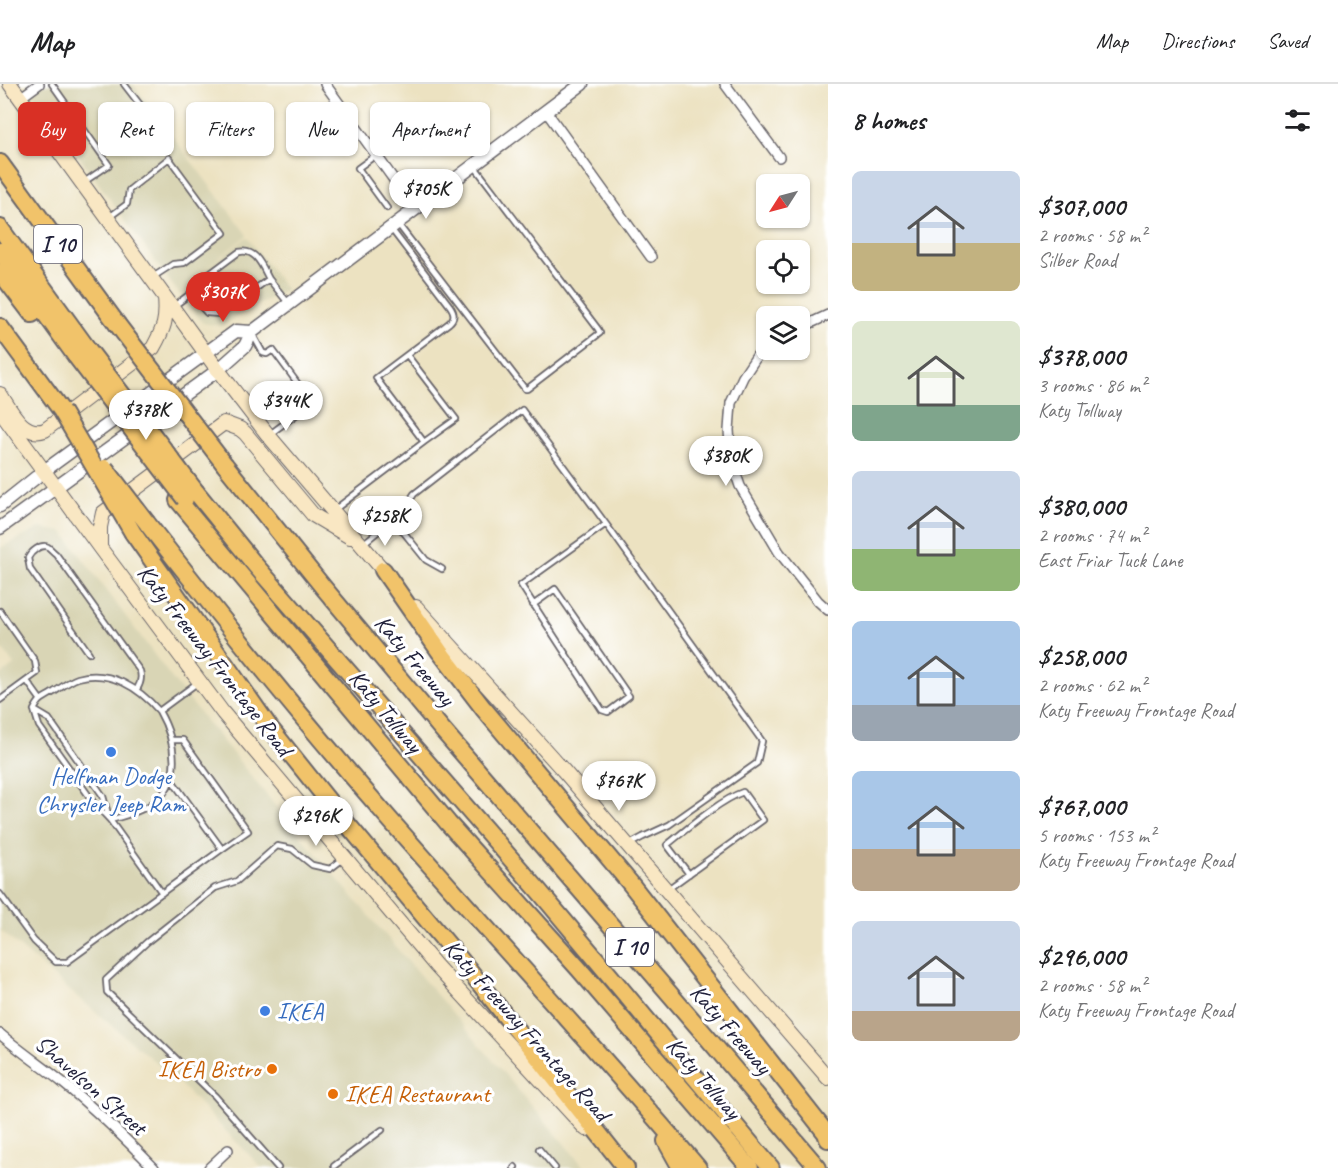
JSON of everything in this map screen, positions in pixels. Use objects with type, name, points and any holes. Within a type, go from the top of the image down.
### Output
[{"type":"highway","name":"Katy Freeway","points":[[0,163],[117,324],[225,465],[323,587],[440,728],[818,1168]]},
{"type":"highway","points":[[0,228],[76,354]]},
{"type":"highway","points":[[0,251],[186,497],[263,575],[538,891],[771,1168]]},
{"type":"highway","name":"Katy Tollway","points":[[0,272],[76,354],[306,653],[448,823],[579,969],[750,1168]]},
{"type":"highway","points":[[0,327],[147,523],[241,643],[390,820],[646,1107],[693,1166]]},
{"type":"highway","points":[[61,410],[133,533],[270,728],[469,970],[624,1168]]},
{"type":"highway","points":[[384,570],[440,652],[483,708],[630,883],[826,1133],[828,1139]]},
{"type":"main road","points":[[10,84],[151,279],[268,435],[332,511],[563,770],[828,1078]]},
{"type":"main road","points":[[0,394],[27,429],[33,432],[45,430],[153,348],[162,333],[169,303]]},
{"type":"main road","name":"Katy Freeway Frontage Road","points":[[0,411],[223,713],[436,966],[624,1168]]},
{"type":"main road","points":[[100,548],[103,513],[224,423],[244,433],[313,515],[362,544]]},
{"type":"street","points":[[20,98],[39,84]]},
{"type":"street","points":[[325,84],[370,147]]},
{"type":"street","points":[[0,528],[218,370],[245,346],[252,332],[582,84]]},
{"type":"street","points":[[725,84],[779,157]]},
{"type":"street","points":[[546,111],[651,257]]},
{"type":"street","points":[[377,156],[415,209]]},
{"type":"street","points":[[810,323],[828,315]]},
{"type":"street","points":[[0,506],[44,471],[236,331],[252,332]]},
{"type":"street","points":[[756,358],[743,377],[731,403],[729,430],[731,460],[740,486],[779,552],[818,601],[828,610]]},
{"type":"street","name":"Shavelson Street","points":[[0,1034],[61,1081],[154,1168]]},
{"type":"street","points":[[209,1168],[228,1150]]},
{"type":"lane","points":[[52,84],[109,165],[82,183]]},
{"type":"lane","points":[[124,84],[138,102]]},
{"type":"lane","points":[[375,156],[358,168],[387,208]]},
{"type":"lane","points":[[108,219],[127,204],[129,190],[169,158],[225,233],[184,263],[173,264],[151,279]]},
{"type":"lane","points":[[394,225],[525,389],[536,382],[600,333],[473,165]]},
{"type":"lane","points":[[394,225],[454,313],[449,323],[376,378],[424,442]]},
{"type":"lane","points":[[169,303],[190,294],[196,284],[239,252],[244,251],[255,256],[269,279],[289,304]]},
{"type":"lane","points":[[190,294],[207,313],[220,314],[269,279]]},
{"type":"lane","points":[[252,332],[262,352],[267,354],[273,350],[312,403],[268,435]]},
{"type":"lane","points":[[332,511],[456,419],[407,355]]},
{"type":"lane","points":[[362,544],[404,511],[414,494],[522,410],[762,741],[757,763],[669,825],[628,846]]},
{"type":"lane","points":[[393,519],[426,561],[442,569]]},
{"type":"lane","points":[[533,605],[555,589],[628,696],[608,712],[602,710],[533,605],[521,585],[606,524]]},
{"type":"lane","points":[[89,653],[30,568],[28,558],[35,549],[48,547],[56,554],[140,670],[141,683],[137,689]]},
{"type":"lane","points":[[0,612],[34,661],[37,673],[0,700]]},
{"type":"lane","points":[[110,820],[131,814],[152,804],[163,794],[171,779],[172,740],[167,724],[159,711],[137,689],[108,677],[78,678],[40,699],[34,710],[39,726],[162,893]]},
{"type":"lane","points":[[27,681],[40,699]]},
{"type":"lane","points":[[159,711],[199,681]]},
{"type":"lane","points":[[34,710],[49,719],[103,796],[110,820]]},
{"type":"lane","points":[[0,894],[34,941],[56,962],[68,962],[248,831],[183,740],[172,740]]},
{"type":"lane","points":[[171,779],[222,849]]},
{"type":"lane","points":[[666,890],[689,874],[763,820],[743,792],[687,828],[667,845],[689,874]]},
{"type":"lane","points":[[278,1168],[215,1095],[107,992],[106,980],[147,942],[215,888],[237,881],[277,846],[292,849],[312,865],[330,868],[345,857]]},
{"type":"lane","points":[[334,1166],[382,1130]]},
{"type":"lane","points":[[538,1149],[555,1168]]},
{"type":"shaded area","points":[[26,84],[133,84],[147,102],[98,102],[98,156],[174,156],[174,138],[247,235],[197,275],[247,237],[286,290],[221,326],[203,323],[79,156],[86,156],[86,102],[39,102]]},
{"type":"shaded area","points":[[40,528],[63,532],[173,680],[286,819],[585,1168],[262,1168],[171,1075],[0,930],[0,676],[14,665],[0,646],[0,548]]},
{"type":"place","name":"Helfman Dodge Chrysler Jeep Ram","points":[[111,752]]},
{"type":"place","name":"IKEA","points":[[265,1011]]},
{"type":"place","name":"IKEA Bistro","points":[[272,1069]]},
{"type":"place","name":"IKEA Restaurant","points":[[333,1094]]}]
